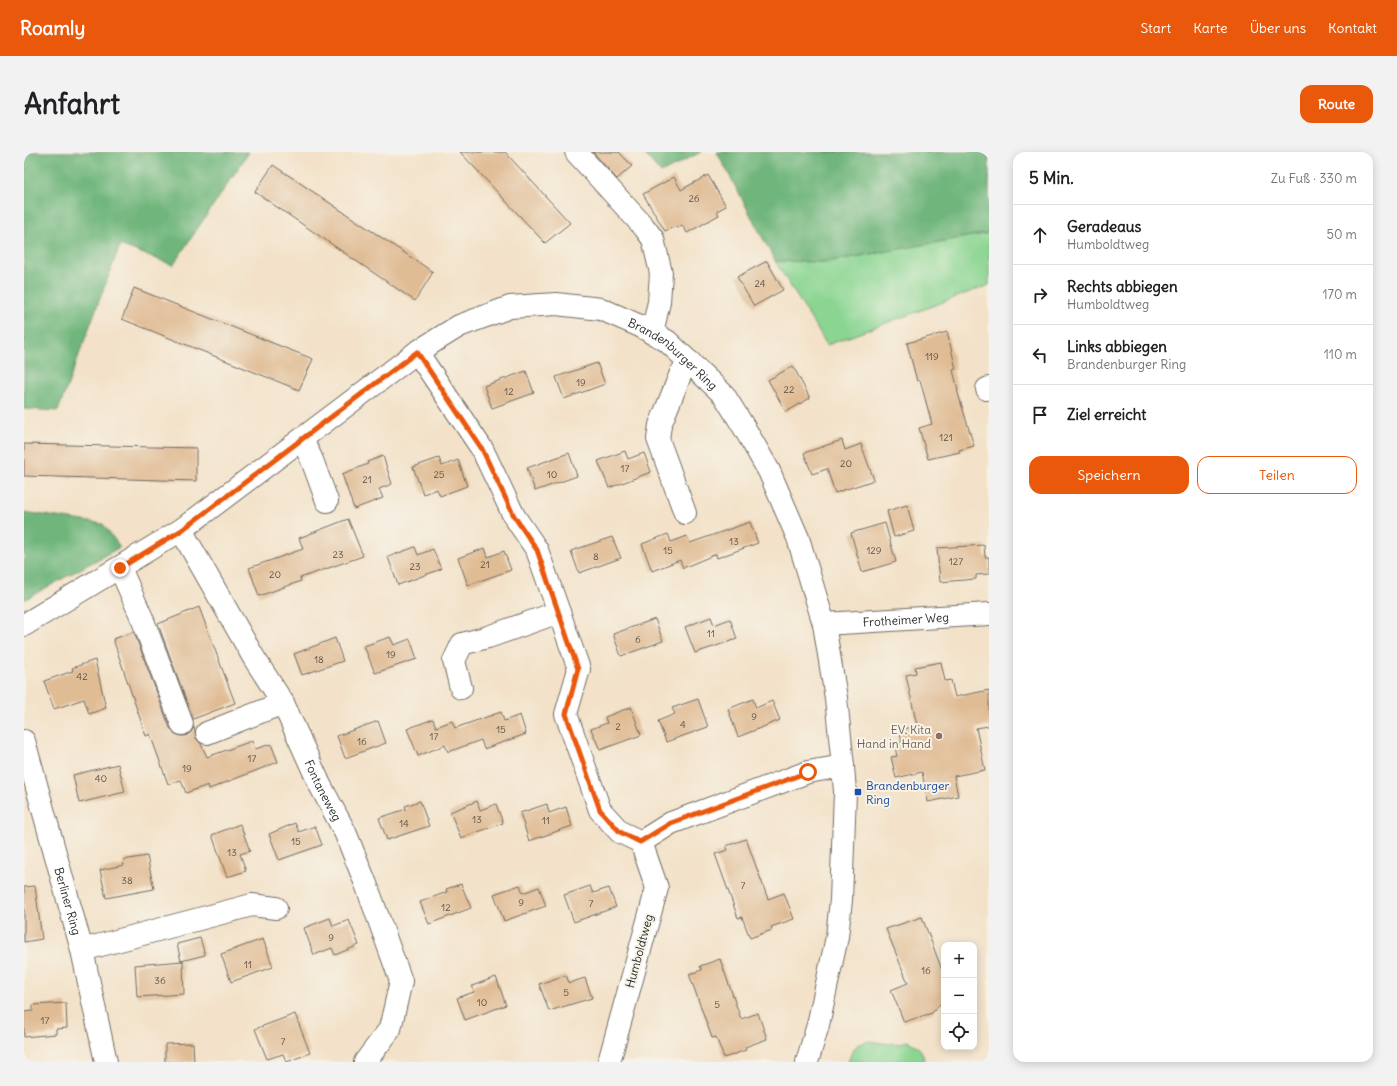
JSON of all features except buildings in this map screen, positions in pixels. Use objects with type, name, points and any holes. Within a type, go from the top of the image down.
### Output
[{"type":"street","points":[[576,152],[644,227],[653,239],[661,273],[659,302],[652,333]]},
{"type":"street","name":"Brandenburger Ring","points":[[24,625],[182,530],[417,352],[459,326],[510,307],[556,304],[601,309],[640,326],[667,341],[724,395],[769,471],[798,538],[824,624],[836,698],[845,792],[841,900],[836,938],[818,1024],[807,1062]]},
{"type":"street","points":[[417,352],[482,449],[514,516],[537,550],[578,669],[566,714],[600,810],[620,832],[640,842],[671,823],[801,774],[843,766]]},
{"type":"street","points":[[685,512],[658,439],[660,425],[680,373],[690,362]]},
{"type":"street","points":[[302,439],[312,460],[327,501]]},
{"type":"street","name":"Fontaneweg","points":[[182,530],[254,658],[283,703],[320,785],[345,832],[366,884],[401,981],[390,1029],[365,1062]]},
{"type":"street","points":[[120,568],[142,618],[182,724]]},
{"type":"street","points":[[461,688],[454,660],[462,644],[488,637],[559,612]]},
{"type":"street","name":"Frotheimer Weg","points":[[824,624],[989,614]]},
{"type":"street","points":[[207,733],[283,703]]},
{"type":"street","name":"Berliner Ring","points":[[24,741],[29,778],[82,950],[106,1062]]},
{"type":"street","name":"Humboldtweg","points":[[609,1062],[657,888],[640,842]]},
{"type":"street","points":[[82,950],[252,905],[276,908]]},
{"type":"green space","points":[[24,152],[249,152],[173,265],[120,245],[58,411],[24,409]]},
{"type":"green space","points":[[643,152],[701,152],[661,173]]},
{"type":"green space","points":[[717,152],[989,152],[989,233],[826,262],[775,261]]},
{"type":"green space","points":[[989,233],[989,285],[827,345],[775,261],[826,262]]},
{"type":"green space","points":[[24,512],[103,524],[120,547],[24,600]]},
{"type":"green space","points":[[870,1041],[894,1044],[907,1041],[920,1049],[924,1062],[848,1062],[855,1047]]},
{"type":"place","name":"EV. Kita Hand in Hand","points":[[939,736]]},
{"type":"place","name":"Brandenburger Ring","points":[[858,792]]},
{"type":"route","points":[[120,568],[182,530],[417,352],[482,449],[514,516],[537,550],[578,669],[566,714],[600,810],[620,832],[640,842],[671,823],[808,772]]}]
